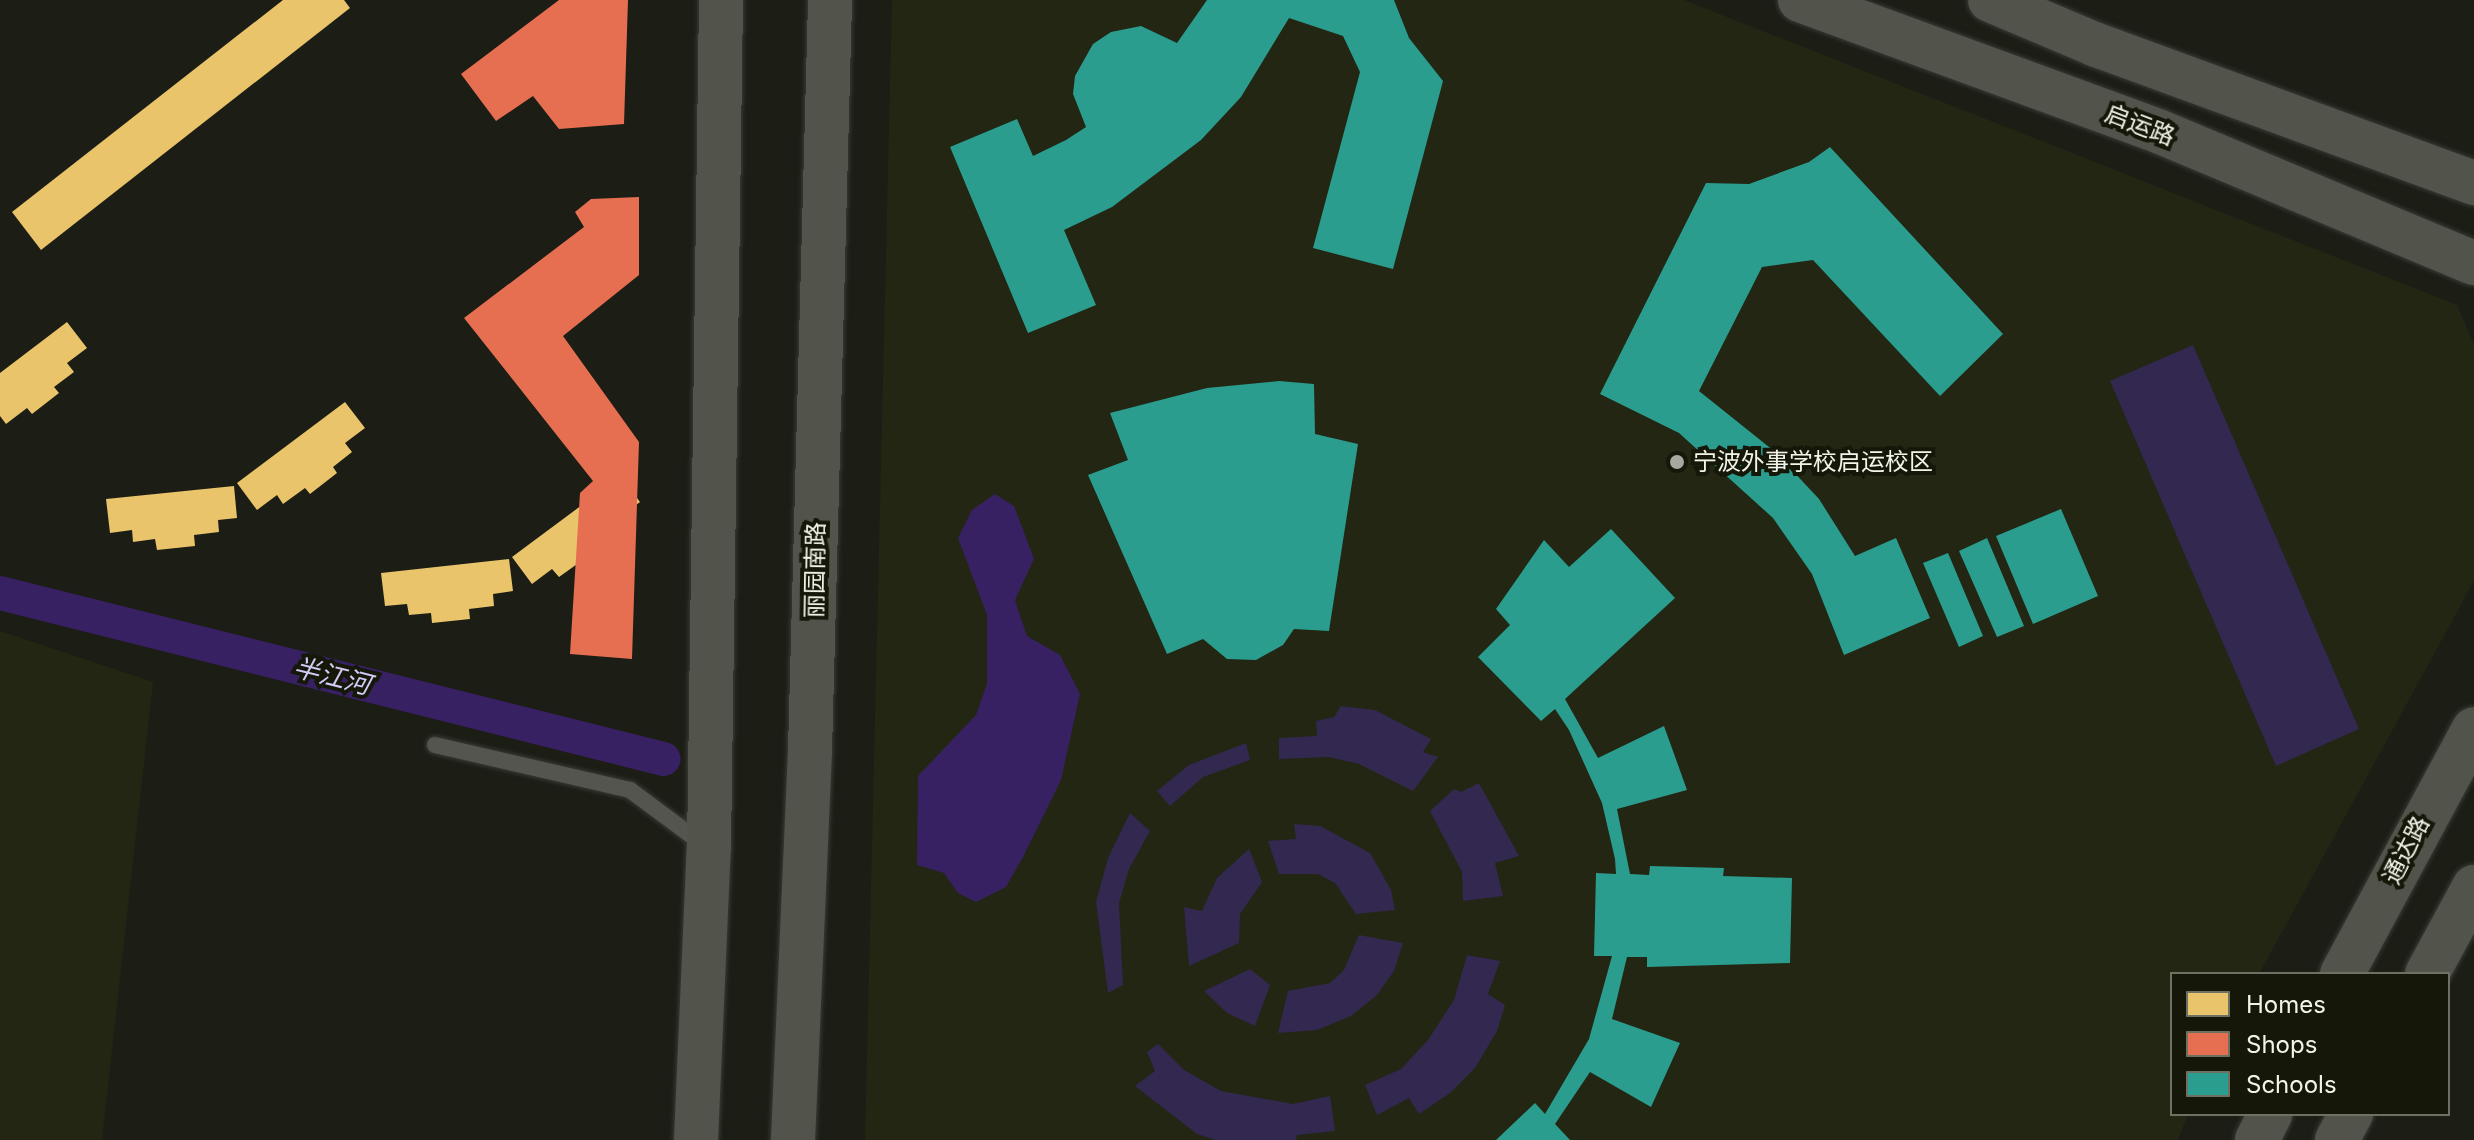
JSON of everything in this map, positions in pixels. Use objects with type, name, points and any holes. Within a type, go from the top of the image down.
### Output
[{"type":"main road","points":[[696,1140],[709,848],[721,0]]},
{"type":"main road","name":"丽园南路","points":[[793,1140],[810,751],[830,0]]},
{"type":"main road","name":"启运路","points":[[1800,0],[2158,131],[2474,263]]},
{"type":"main road","points":[[1990,0],[2094,44],[2474,183]]},
{"type":"main road","name":"通达路","points":[[2343,972],[2474,729]]},
{"type":"main road","points":[[2428,972],[2474,887]]},
{"type":"main road","points":[[2257,1140],[2269,1116]]},
{"type":"main road","points":[[2337,1140],[2350,1116]]},
{"type":"lane","points":[[435,745],[630,790],[709,848]]},
{"type":"shaded area","name":"宁波外事学校启运校区","points":[[892,0],[1684,0],[2457,305],[2474,344],[2474,581],[2260,972],[2170,972],[2170,1116],[2187,1116],[2178,1140],[865,1140]]},
{"type":"shaded area","points":[[2193,345],[2359,729],[2276,766],[2110,381]]},
{"type":"shaded area","points":[[995,494],[1014,506],[1034,559],[1015,600],[1027,636],[1060,655],[1080,694],[1061,780],[1023,857],[1006,887],[976,902],[958,893],[944,873],[917,865],[918,776],[976,715],[987,684],[987,615],[958,538],[972,510]]},
{"type":"shaded area","points":[[0,631],[153,682],[102,1140],[0,1140]]},
{"type":"shaded area","points":[[1341,706],[1375,710],[1431,739],[1423,752],[1438,757],[1413,791],[1359,764],[1329,757],[1279,759],[1279,738],[1317,736],[1316,721],[1334,717]]},
{"type":"shaded area","points":[[1246,743],[1250,760],[1203,777],[1170,806],[1157,791],[1189,765]]},
{"type":"shaded area","points":[[1479,783],[1519,856],[1495,863],[1503,896],[1463,901],[1462,872],[1430,811],[1454,789],[1461,792]]},
{"type":"shaded area","points":[[1130,813],[1150,831],[1129,869],[1119,903],[1123,985],[1108,993],[1096,902],[1108,858]]},
{"type":"shaded area","points":[[1294,824],[1320,826],[1370,853],[1391,890],[1395,910],[1356,914],[1335,883],[1318,874],[1279,874],[1268,841],[1296,839]]},
{"type":"shaded area","points":[[1249,849],[1262,882],[1240,914],[1239,943],[1189,966],[1184,907],[1202,911],[1217,878]]},
{"type":"shaded area","points":[[1359,935],[1403,943],[1394,971],[1377,995],[1351,1016],[1317,1030],[1278,1033],[1288,991],[1330,983],[1344,970]]},
{"type":"shaded area","points":[[1467,955],[1500,961],[1488,994],[1505,1005],[1497,1031],[1475,1068],[1450,1093],[1419,1114],[1409,1098],[1377,1115],[1365,1085],[1401,1069],[1428,1040],[1454,1000]]},
{"type":"shaded area","points":[[1250,969],[1270,985],[1255,1026],[1227,1013],[1204,991]]},
{"type":"shaded area","points":[[1158,1044],[1184,1070],[1221,1091],[1293,1104],[1330,1096],[1335,1131],[1297,1135],[1296,1140],[1216,1140],[1197,1134],[1135,1086],[1155,1071],[1147,1052]]},
{"type":"building: Homes","points":[[283,0],[344,0],[350,8],[41,250],[12,212]]},
{"type":"building: Homes","points":[[570,0],[616,0],[624,12],[494,106],[469,73]]},
{"type":"building: Homes","points":[[614,216],[638,249],[508,344],[483,310]]},
{"type":"building: Homes","points":[[67,322],[87,348],[67,363],[74,372],[54,387],[59,393],[32,414],[27,408],[6,424],[0,416],[0,373]]},
{"type":"building: Homes","points":[[345,402],[365,428],[345,443],[352,452],[333,467],[337,473],[310,494],[305,488],[283,504],[277,495],[257,510],[237,483]]},
{"type":"building: Homes","points":[[621,476],[640,502],[621,516],[628,526],[608,541],[613,547],[585,568],[580,562],[559,577],[552,569],[532,584],[512,557]]},
{"type":"building: Homes","points":[[234,486],[237,518],[218,520],[219,532],[194,535],[195,546],[157,550],[155,539],[133,542],[132,530],[110,533],[106,499]]},
{"type":"building: Homes","points":[[509,559],[513,591],[493,594],[494,606],[469,609],[470,619],[432,623],[431,613],[409,615],[407,604],[385,606],[381,573]]},
{"type":"building: Shops","points":[[559,0],[628,0],[624,124],[559,129],[533,96],[496,121],[461,74]]},
{"type":"building: Shops","points":[[639,197],[639,275],[563,336],[639,442],[632,659],[570,654],[580,493],[593,481],[464,318],[584,227],[575,212],[591,199]]},
{"type":"building: Schools","points":[[1207,0],[1394,0],[1409,38],[1443,81],[1393,269],[1313,248],[1360,72],[1343,36],[1289,18],[1241,97],[1201,140],[1112,207],[1064,230],[1096,305],[1028,333],[950,147],[1017,119],[1033,156],[1066,140],[1086,127],[1073,94],[1075,76],[1093,44],[1111,32],[1141,26],[1177,43]]},
{"type":"building: Schools","points":[[1830,147],[2003,334],[1940,396],[1813,260],[1762,267],[1699,391],[1774,451],[1819,499],[1855,556],[1896,538],[1930,618],[1844,655],[1812,574],[1773,518],[1679,433],[1600,394],[1706,183],[1749,184],[1809,162]]},
{"type":"building: Schools","points":[[1279,381],[1314,384],[1315,434],[1358,444],[1329,631],[1294,629],[1283,645],[1256,660],[1227,659],[1203,639],[1167,654],[1088,475],[1128,460],[1110,413],[1207,388]]},
{"type":"building: Schools","points":[[2061,509],[2098,596],[2033,624],[1996,536]]},
{"type":"building: Schools","points":[[1611,529],[1675,598],[1565,699],[1598,758],[1664,726],[1687,790],[1617,809],[1630,874],[1649,875],[1650,866],[1724,868],[1723,876],[1792,878],[1790,963],[1647,967],[1647,957],[1627,957],[1612,1019],[1680,1043],[1651,1107],[1590,1072],[1555,1124],[1570,1140],[1496,1140],[1535,1103],[1545,1114],[1589,1039],[1612,956],[1594,956],[1596,873],[1616,874],[1602,803],[1569,730],[1555,709],[1541,721],[1478,657],[1510,625],[1496,609],[1544,540],[1569,567]]},
{"type":"building: Schools","points":[[1987,538],[2024,626],[1997,637],[1959,551]]},
{"type":"building: Schools","points":[[1948,553],[1983,636],[1959,647],[1923,563]]},
{"type":"waterway","name":"半江河","points":[[0,593],[664,759]]},
{"type":"place","name":"宁波外事学校启运校区","points":[[1677,462]]}]
